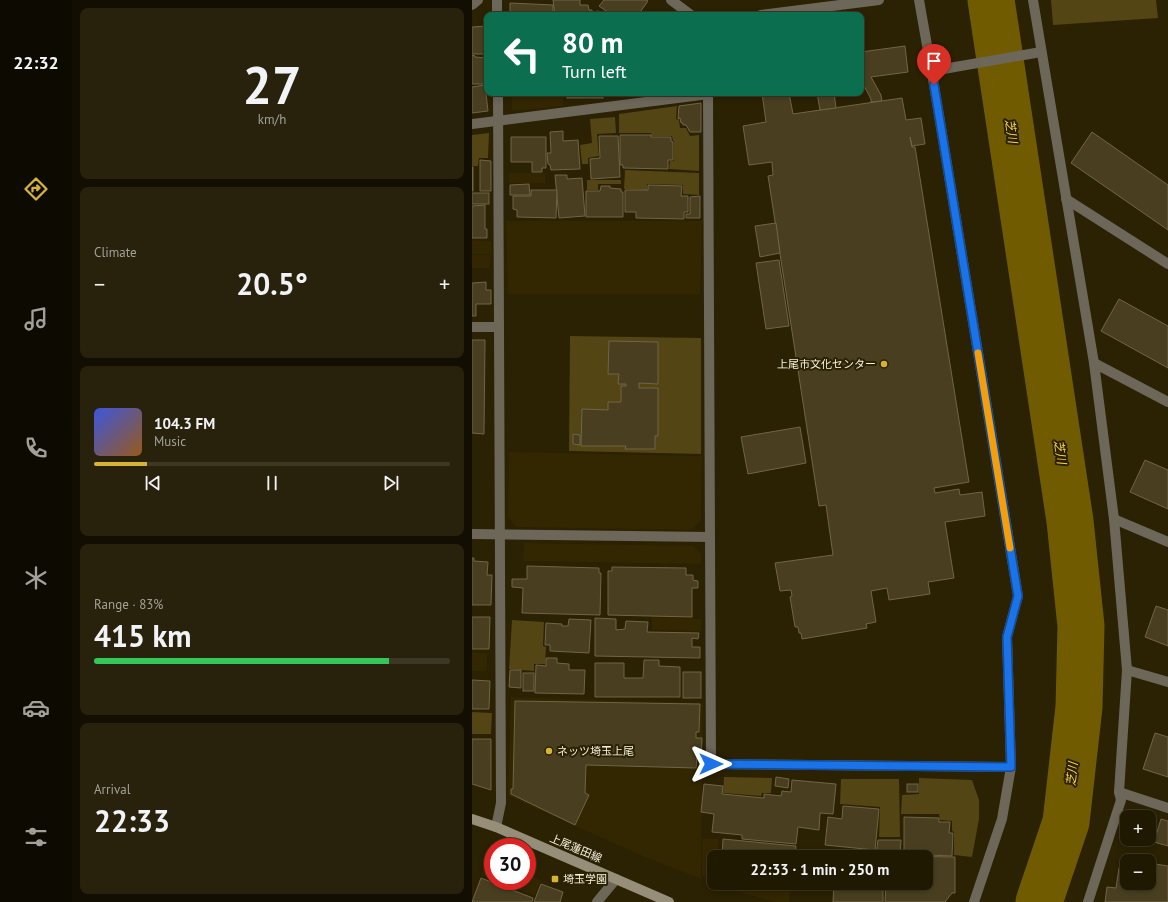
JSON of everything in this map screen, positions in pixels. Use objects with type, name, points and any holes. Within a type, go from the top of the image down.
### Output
[{"type":"main road","name":"上尾蓮田線","points":[[472,819],[496,827],[669,902]]},
{"type":"street","points":[[472,5],[478,0]]},
{"type":"street","points":[[497,0],[497,12]]},
{"type":"street","points":[[671,0],[687,12]]},
{"type":"street","points":[[785,12],[879,0]]},
{"type":"street","points":[[919,0],[1018,596],[1007,637],[1011,767],[1002,819],[974,902]]},
{"type":"street","points":[[1033,0],[1094,363],[1114,519],[1127,670],[1119,792],[1121,800],[1088,902]]},
{"type":"street","points":[[932,72],[951,67],[1041,52]]},
{"type":"street","points":[[496,827],[502,803],[498,96]]},
{"type":"street","points":[[472,124],[686,96]]},
{"type":"street","points":[[708,96],[711,764],[1011,767]]},
{"type":"street","points":[[1066,199],[1168,264]]},
{"type":"street","points":[[472,326],[499,327]]},
{"type":"street","points":[[1094,363],[1168,402]]},
{"type":"street","points":[[1114,519],[1168,542]]},
{"type":"street","points":[[472,534],[710,537]]},
{"type":"street","points":[[1127,670],[1168,682]]},
{"type":"street","points":[[1119,792],[1168,808]]},
{"type":"street","points":[[597,902],[616,879]]},
{"type":"shaded area","points":[[1051,0],[1156,0],[1158,18],[1053,25]]},
{"type":"shaded area","points":[[512,96],[563,96],[563,106],[512,111]]},
{"type":"shaded area","points":[[677,106],[676,119],[679,120],[680,128],[686,128],[690,136],[699,135],[699,171],[669,169],[670,161],[674,161],[674,141],[672,136],[651,136],[651,133],[619,133],[619,114]]},
{"type":"shaded area","points":[[615,117],[616,133],[597,134],[599,156],[588,158],[588,164],[582,164],[580,145],[592,143],[590,119]]},
{"type":"shaded area","points":[[489,133],[488,158],[479,158],[478,166],[472,166],[472,135]]},
{"type":"shaded area","points":[[625,170],[699,173],[699,195],[683,194],[683,185],[647,184],[647,190],[624,189]]},
{"type":"shaded area","points":[[509,173],[545,173],[545,183],[509,183]]},
{"type":"shaded area","points":[[587,180],[621,180],[621,184],[598,184],[598,190],[587,190]]},
{"type":"shaded area","points":[[506,221],[702,221],[700,294],[508,294]]},
{"type":"shaded area","points":[[472,240],[491,241],[491,254],[472,254]]},
{"type":"shaded area","points":[[472,255],[491,255],[490,268],[472,268]]},
{"type":"shaded area","points":[[570,336],[701,338],[701,454],[569,451]]},
{"type":"shaded area","points":[[509,452],[702,456],[701,520],[692,530],[516,527],[508,516]]},
{"type":"shaded area","points":[[524,543],[694,546],[701,554],[701,564],[523,561]]},
{"type":"shaded area","points":[[652,617],[702,619],[701,631],[652,630]]},
{"type":"shaded area","points":[[512,620],[544,622],[543,646],[546,647],[545,664],[534,664],[534,671],[509,669]]},
{"type":"shaded area","points":[[472,652],[487,653],[487,671],[472,671]]},
{"type":"shaded area","points":[[511,697],[703,703],[701,879],[645,857],[508,796]]},
{"type":"shaded area","points":[[472,712],[492,713],[491,734],[472,734]]},
{"type":"shaded area","points":[[724,777],[772,778],[771,793],[762,793],[761,796],[723,793]]},
{"type":"shaded area","points":[[919,778],[972,780],[979,800],[979,819],[972,857],[954,855],[954,832],[952,831],[952,821],[940,820],[939,814],[901,814],[902,795],[919,794]]},
{"type":"shaded area","points":[[841,779],[899,779],[900,837],[879,837],[880,807],[840,804]]},
{"type":"shaded area","points":[[702,839],[718,839],[718,850],[707,850],[707,877],[702,876]]},
{"type":"shaded area","points":[[484,866],[484,876],[481,875]]},
{"type":"shaded area","points":[[536,878],[541,880],[535,896],[520,890],[536,890]]},
{"type":"shaded area","points":[[732,890],[790,890],[789,902],[774,902]]},
{"type":"building","points":[[553,0],[580,0],[580,5],[588,5],[589,10],[592,10],[592,12],[555,12]]},
{"type":"building","points":[[604,0],[648,1],[640,12],[608,12],[599,6]]},
{"type":"building","points":[[510,3],[553,5],[553,12],[510,12]]},
{"type":"building","points":[[484,26],[484,54],[472,54],[472,27]]},
{"type":"building","points":[[905,46],[908,72],[871,77],[881,95],[882,101],[871,102],[864,86],[864,52]]},
{"type":"building","points":[[472,55],[475,57],[484,58],[484,84],[472,84]]},
{"type":"building","points":[[484,85],[484,96],[486,96],[488,111],[472,113],[472,87]]},
{"type":"building","points":[[567,96],[603,96],[603,98],[567,98]]},
{"type":"building","points":[[762,96],[790,96],[793,114],[902,98],[906,120],[921,118],[925,144],[912,146],[910,137],[912,147],[915,147],[969,482],[934,488],[935,493],[959,489],[960,495],[982,492],[985,516],[945,522],[954,578],[928,582],[930,594],[889,600],[887,588],[871,591],[876,622],[866,624],[867,628],[802,639],[798,627],[795,627],[790,597],[792,596],[791,590],[780,591],[775,563],[833,555],[826,505],[819,506],[768,176],[773,175],[772,162],[749,165],[743,126],[766,122]]},
{"type":"building","points":[[818,96],[834,96],[836,108],[820,110]]},
{"type":"building","points":[[701,103],[701,132],[690,132],[686,125],[681,123],[680,118],[678,119],[679,106]]},
{"type":"building","points":[[563,131],[563,141],[578,140],[580,169],[551,170],[550,165],[548,164],[547,153],[551,153],[550,132]]},
{"type":"building","points":[[1092,132],[1168,185],[1168,230],[1071,163]]},
{"type":"building","points":[[620,135],[651,135],[651,137],[671,137],[671,141],[673,142],[673,160],[668,160],[668,169],[623,168],[623,165],[620,165]]},
{"type":"building","points":[[599,136],[618,136],[620,177],[591,179],[590,159],[600,158]]},
{"type":"building","points":[[511,137],[546,137],[546,168],[542,168],[542,172],[532,172],[532,162],[511,162]]},
{"type":"building","points":[[480,160],[491,161],[491,191],[480,191]]},
{"type":"building","points":[[473,167],[473,191],[472,191]]},
{"type":"building","points":[[555,175],[567,175],[567,179],[582,178],[585,216],[559,218]]},
{"type":"building","points":[[529,184],[530,195],[510,195],[510,185]]},
{"type":"building","points":[[648,185],[682,186],[681,196],[688,196],[688,212],[684,212],[684,219],[636,218],[636,212],[625,212],[625,190],[648,190]]},
{"type":"building","points":[[601,186],[610,186],[610,188],[621,189],[621,192],[623,192],[623,217],[586,217],[586,191],[600,191]]},
{"type":"building","points":[[531,190],[557,190],[556,218],[517,217],[517,210],[513,209],[513,196],[531,196]]},
{"type":"building","points":[[472,193],[489,193],[489,204],[472,204]]},
{"type":"building","points":[[700,196],[700,218],[686,218],[686,214],[690,214],[690,197]]},
{"type":"building","points":[[485,205],[485,229],[487,229],[487,238],[472,238],[472,206]]},
{"type":"building","points":[[776,223],[780,253],[760,257],[755,226]]},
{"type":"building","points":[[779,260],[789,326],[766,329],[756,263]]},
{"type":"building","points":[[486,282],[486,290],[491,290],[491,304],[476,304],[476,316],[472,316],[472,283]]},
{"type":"building","points":[[1119,299],[1168,326],[1168,368],[1101,331]]},
{"type":"building","points":[[472,340],[485,340],[484,434],[472,433]]},
{"type":"building","points":[[609,341],[658,342],[658,384],[639,383],[639,388],[658,388],[658,436],[655,436],[655,449],[625,449],[626,446],[581,446],[582,409],[608,410],[608,402],[621,402],[621,386],[626,386],[626,384],[618,384],[619,374],[608,374]]},
{"type":"building","points":[[800,427],[806,463],[748,474],[741,437]]},
{"type":"building","points":[[573,434],[580,435],[580,445],[573,444]]},
{"type":"building","points":[[1145,460],[1168,470],[1168,509],[1130,492]]},
{"type":"building","points":[[472,558],[474,558],[474,561],[488,562],[487,575],[492,575],[491,605],[472,605]]},
{"type":"building","points":[[527,566],[599,568],[599,573],[601,573],[600,615],[522,613],[523,588],[512,587],[512,579],[527,579]]},
{"type":"building","points":[[612,567],[686,568],[686,575],[693,575],[693,580],[698,581],[698,588],[692,588],[692,617],[608,615],[608,571],[612,571]]},
{"type":"building","points":[[1156,606],[1168,610],[1168,646],[1145,637]]},
{"type":"building","points":[[472,617],[490,617],[489,649],[472,649]]},
{"type":"building","points":[[595,618],[616,619],[616,630],[625,629],[626,621],[648,622],[647,632],[699,633],[698,639],[692,638],[692,647],[700,647],[700,658],[595,656]]},
{"type":"building","points":[[569,619],[591,620],[589,653],[550,651],[550,645],[545,645],[546,623],[568,626]]},
{"type":"building","points":[[546,658],[557,658],[557,663],[569,664],[569,670],[585,670],[584,694],[535,693],[536,665],[546,666]]},
{"type":"building","points":[[644,660],[659,660],[659,666],[680,667],[680,697],[595,697],[595,663],[624,663],[624,678],[643,678]]},
{"type":"building","points":[[510,670],[521,670],[521,688],[509,687]]},
{"type":"building","points":[[683,672],[701,672],[701,698],[683,698]]},
{"type":"building","points":[[523,673],[534,673],[534,691],[523,691]]},
{"type":"building","points":[[472,680],[490,681],[489,709],[472,709]]},
{"type":"building","points":[[515,701],[700,704],[699,732],[696,732],[696,738],[702,738],[701,757],[697,757],[696,768],[586,765],[585,793],[589,795],[575,825],[511,794],[511,789],[513,789]]},
{"type":"building","points":[[1155,733],[1168,737],[1168,777],[1143,769]]},
{"type":"building","points":[[472,739],[491,739],[491,790],[472,784]]},
{"type":"building","points":[[776,777],[789,779],[788,788],[775,786]]},
{"type":"building","points":[[792,780],[836,784],[833,814],[820,813],[819,830],[798,827],[796,844],[742,839],[742,835],[712,832],[714,814],[701,812],[704,784],[723,786],[722,794],[764,798],[764,794],[781,796],[782,791],[791,792]]},
{"type":"building","points":[[907,784],[918,784],[918,792],[907,792]]},
{"type":"building","points":[[843,806],[879,809],[875,850],[825,845],[828,817],[842,819]]},
{"type":"building","points":[[904,817],[939,818],[939,822],[950,822],[949,833],[953,833],[952,856],[933,855],[933,850],[904,850]]},
{"type":"building","points":[[1161,819],[1168,821],[1168,846],[1156,843],[1156,835]]},
{"type":"building","points":[[723,839],[796,846],[796,850],[722,850]]},
{"type":"building","points":[[878,840],[901,840],[900,850],[877,850]]},
{"type":"building","points":[[933,857],[955,857],[955,893],[952,893],[945,902],[885,902],[886,890],[933,890]]},
{"type":"building","points":[[1156,864],[1168,866],[1168,902],[1105,902],[1107,887],[1116,888],[1119,868],[1120,890],[1156,890]]},
{"type":"building","points":[[481,878],[484,879],[484,890],[512,890],[533,898],[532,902],[472,902]]},
{"type":"building","points":[[541,884],[563,892],[560,902],[534,902]]},
{"type":"building","points":[[834,890],[883,890],[883,902],[833,902]]},
{"type":"waterway","name":"芝川","points":[[991,0],[1070,521],[1081,626],[1079,707],[1066,822],[1039,902]]},
{"type":"slow traffic","points":[[978,353],[1010,548]]},
{"type":"place","name":"上尾市文化センター","points":[[884,364]]},
{"type":"place","name":"ネッツ埼玉上尾","points":[[549,751]]},
{"type":"place","name":"埼玉学園","points":[[555,879]]},
{"type":"route","points":[[711,764],[1011,767],[1007,637],[1018,596],[934,85]]}]
